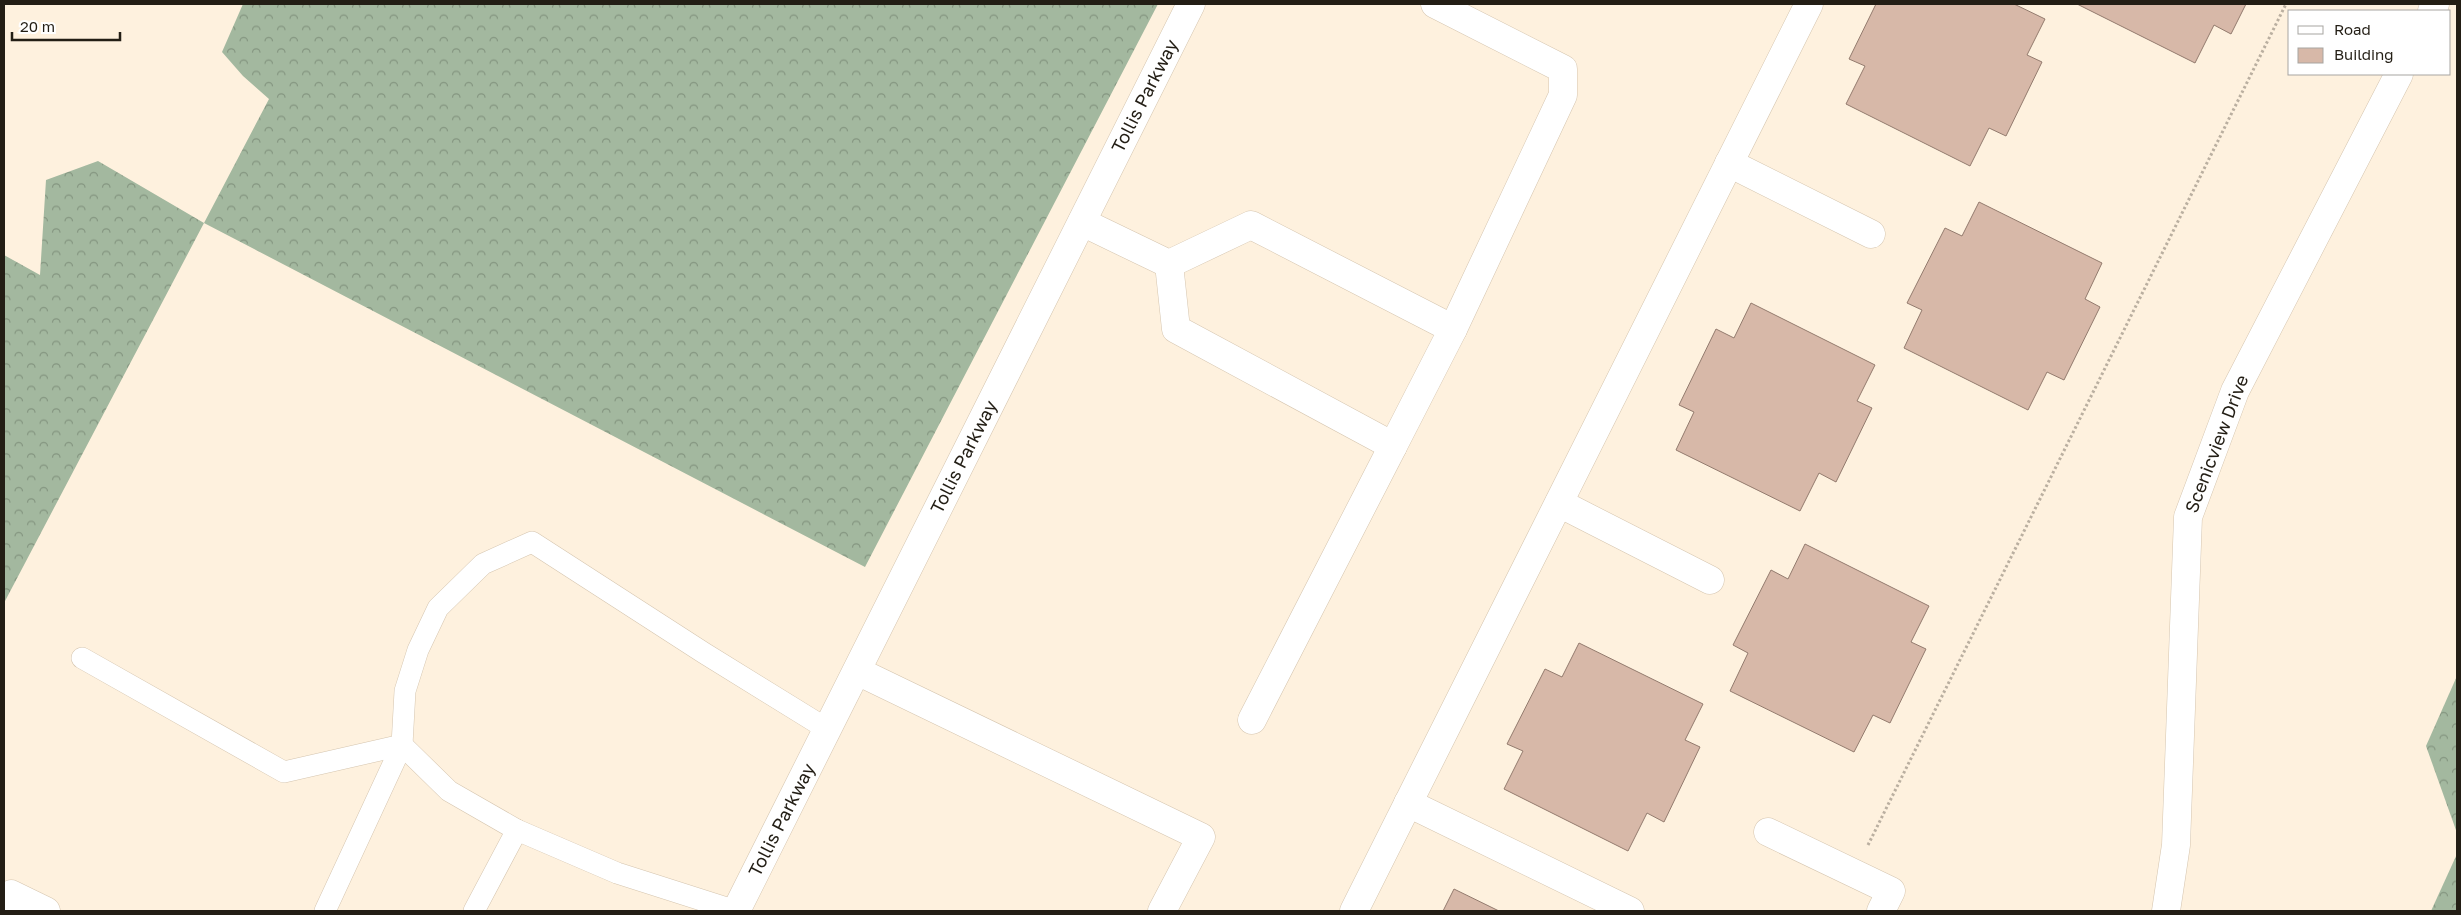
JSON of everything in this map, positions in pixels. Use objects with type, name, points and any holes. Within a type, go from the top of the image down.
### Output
[{"type":"street","name":"Tollis Parkway","points":[[736,911],[1191,4]]},
{"type":"street","points":[[1252,720],[1453,329],[1563,95],[1563,69],[1435,4]]},
{"type":"street","points":[[1354,911],[1809,4]]},
{"type":"street","name":"Scenicview Drive","points":[[2166,911],[2176,845],[2188,517],[2235,391],[2398,75]]},
{"type":"street","points":[[1729,163],[1871,234]]},
{"type":"street","points":[[1082,222],[1169,264]]},
{"type":"street","points":[[1169,264],[1251,225],[1453,329]]},
{"type":"street","points":[[1169,264],[1176,329],[1392,446]]},
{"type":"street","points":[[1559,503],[1710,580]]},
{"type":"street","points":[[856,670],[1201,837],[1162,911]]},
{"type":"street","points":[[1408,803],[1630,911]]},
{"type":"street","points":[[1768,832],[1891,891],[1882,911]]},
{"type":"street","points":[[4,907],[11,894],[46,911]]},
{"type":"lane","points":[[325,911],[402,745],[405,690],[418,650],[438,608],[483,564],[532,542],[704,653],[827,729]]},
{"type":"lane","points":[[82,658],[284,772],[402,745]]},
{"type":"lane","points":[[402,745],[449,791],[518,830],[617,872],[736,911]]},
{"type":"lane","points":[[474,911],[518,830]]},
{"type":"path","points":[[1854,873],[2286,4]]},
{"type":"green space","points":[[243,4],[1158,4],[865,567],[204,223],[269,99],[243,76],[222,52]]},
{"type":"green space","points":[[98,161],[204,223],[4,603],[4,255],[40,275],[46,180]]},
{"type":"green space","points":[[2457,676],[2457,833],[2426,746]]},
{"type":"green space","points":[[2457,854],[2457,911],[2431,911]]},
{"type":"building","points":[[1876,4],[2014,4],[2045,19],[2027,55],[2042,62],[2006,136],[1989,128],[1970,166],[1846,104],[1865,66],[1849,59]]},
{"type":"building","points":[[2077,4],[2246,4],[2231,34],[2214,25],[2195,63]]},
{"type":"building","points":[[1979,202],[2102,263],[2085,299],[2100,307],[2064,380],[2047,372],[2028,410],[1904,348],[1922,310],[1907,303],[1945,228],[1962,236]]},
{"type":"building","points":[[1751,303],[1875,365],[1857,401],[1872,408],[1836,482],[1819,473],[1800,511],[1676,450],[1694,412],[1679,405],[1716,329],[1734,338]]},
{"type":"building","points":[[1805,544],[1929,606],[1911,642],[1926,649],[1890,723],[1873,715],[1854,752],[1730,691],[1748,653],[1733,645],[1771,570],[1788,579]]},
{"type":"building","points":[[1579,643],[1703,704],[1685,740],[1700,747],[1664,822],[1647,813],[1628,851],[1504,789],[1523,751],[1507,744],[1545,669],[1562,677]]},
{"type":"building","points":[[1454,889],[1499,911],[1443,911]]}]
